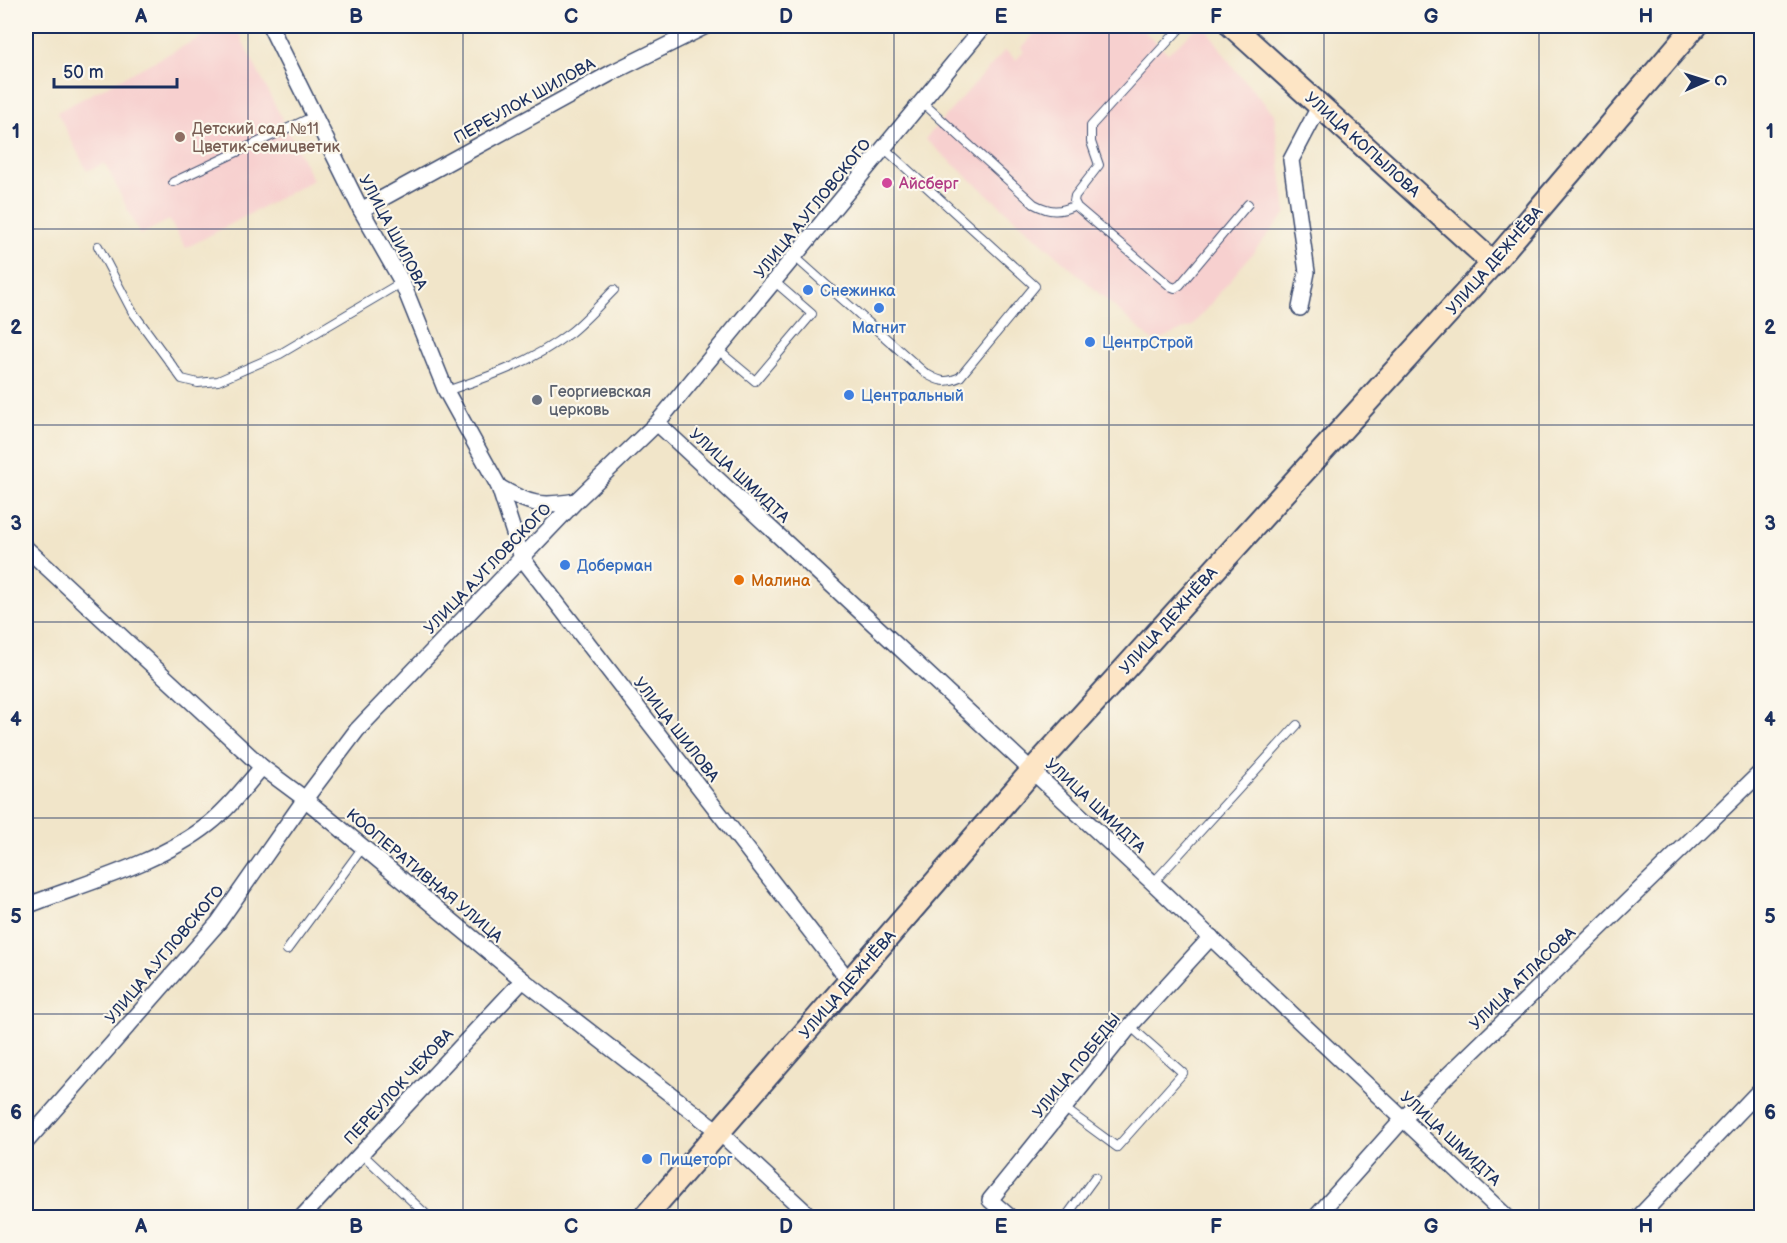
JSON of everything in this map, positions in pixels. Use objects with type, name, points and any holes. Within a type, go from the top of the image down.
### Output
[{"type":"main road","name":"УЛИЦА КОПЫЛОВА","points":[[1232,26],[1493,263]]},
{"type":"main road","name":"УЛИЦА ДЕЖНЁВА","points":[[644,1218],[1032,771],[1493,263],[1695,26]]},
{"type":"street","name":"УЛИЦА ШИЛОВА","points":[[270,26],[361,210],[402,282],[446,391],[499,487],[522,558],[849,981]]},
{"type":"street","name":"ПЕРЕУЛОК ШИЛОВА","points":[[361,210],[613,72],[706,26]]},
{"type":"street","name":"УЛИЦА А.УГЛОВСКОГО","points":[[26,1142],[218,923],[305,799],[357,730],[576,501],[657,423],[984,26]]},
{"type":"street","points":[[1300,308],[1307,272],[1291,160],[1320,105]]},
{"type":"street","name":"УЛИЦА ШМИДТА","points":[[657,423],[1211,937],[1508,1218]]},
{"type":"street","points":[[499,487],[524,500],[545,505],[576,501]]},
{"type":"street","name":"КООПЕРАТИВНАЯ УЛИЦА","points":[[26,548],[262,767],[305,799],[523,980],[719,1132],[812,1218]]},
{"type":"street","points":[[26,906],[170,850],[210,823],[227,808],[262,767]]},
{"type":"street","name":"УЛИЦА АТЛАСОВА","points":[[1315,1218],[1404,1118],[1761,771]]},
{"type":"street","name":"УЛИЦА ПОБЕДЫ","points":[[1011,1218],[990,1200],[1130,1026],[1211,937]]},
{"type":"street","name":"ПЕРЕУЛОК ЧЕХОВА","points":[[301,1218],[523,980]]},
{"type":"street","points":[[1638,1218],[1761,1088]]},
{"type":"lane","points":[[1182,26],[1091,126],[1091,142],[1100,165],[1075,196],[1075,205],[1175,288],[1180,285],[1248,204]]},
{"type":"lane","points":[[922,102],[1034,204],[1052,211],[1061,211],[1075,205]]},
{"type":"lane","points":[[173,182],[314,116]]},
{"type":"lane","points":[[795,257],[925,372],[937,380],[949,382],[960,377],[1021,304],[1035,286],[884,147]]},
{"type":"lane","points":[[98,246],[132,311],[182,380],[198,383],[218,381],[280,354],[402,282]]},
{"type":"lane","points":[[718,350],[755,381],[812,315],[774,282]]},
{"type":"lane","points":[[446,391],[505,372],[540,353],[572,331],[614,290]]},
{"type":"lane","points":[[1153,883],[1297,725]]},
{"type":"lane","points":[[287,950],[363,848]]},
{"type":"lane","points":[[1064,1108],[1117,1147],[1183,1073],[1130,1026]]},
{"type":"lane","points":[[361,1153],[430,1218]]},
{"type":"lane","points":[[1065,1218],[1095,1178]]},
{"type":"shaded area","name":"Детский сад №11 Цветик-семицветик","points":[[222,26],[235,26],[313,180],[186,248],[169,220],[140,235],[105,163],[87,171],[57,112]]},
{"type":"shaded area","points":[[1042,26],[1138,26],[1168,53],[1199,26],[1205,26],[1236,71],[1274,114],[1286,213],[1192,326],[1154,342],[925,139],[1005,50],[1016,60],[1024,51],[1021,48]]},
{"type":"place","name":"Детский сад №11 Цветик-семицветик","points":[[180,137]]},
{"type":"place","name":"Айсберг","points":[[887,183]]},
{"type":"place","name":"Снежинка","points":[[808,290]]},
{"type":"place","name":"Магнит","points":[[879,308]]},
{"type":"place","name":"ЦентрСтрой","points":[[1090,342]]},
{"type":"place","name":"Центральный","points":[[849,395]]},
{"type":"place","name":"Георгиевская церковь","points":[[537,400]]},
{"type":"place","name":"Доберман","points":[[565,565]]},
{"type":"place","name":"Малина","points":[[739,580]]},
{"type":"place","name":"Пищеторг","points":[[647,1159]]}]
